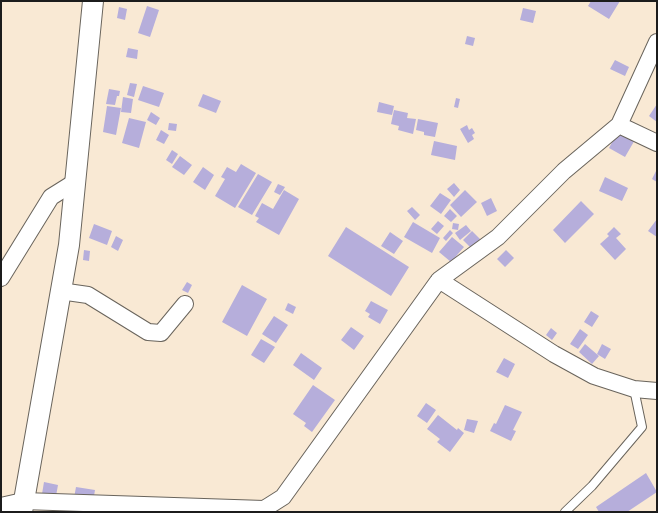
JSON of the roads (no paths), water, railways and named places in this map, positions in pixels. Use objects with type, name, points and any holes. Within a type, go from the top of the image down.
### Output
[{"type":"street","points":[[23,507],[69,245],[93,1]]},
{"type":"street","points":[[1,506],[263,511],[283,497],[439,280],[498,237],[564,171],[619,125],[657,42]]},
{"type":"street","points":[[619,125],[657,142]]},
{"type":"street","points":[[1,278],[51,197],[75,182]]},
{"type":"street","points":[[439,280],[554,354],[594,376],[634,389],[657,391]]},
{"type":"street","points":[[60,291],[88,295],[148,332],[160,333],[185,304]]},
{"type":"lane","points":[[565,512],[592,486],[642,427],[634,389]]}]
